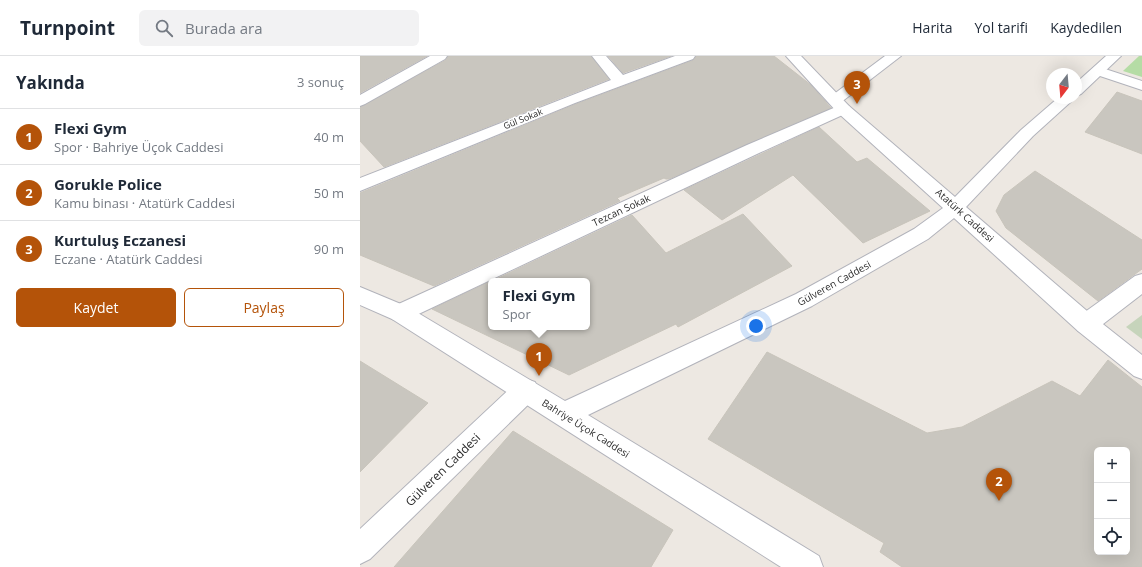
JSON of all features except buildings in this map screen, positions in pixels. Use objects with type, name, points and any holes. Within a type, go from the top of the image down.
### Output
[{"type":"street","points":[[360,101],[440,56]]},
{"type":"street","points":[[600,56],[621,82]]},
{"type":"street","name":"Gül Sokak","points":[[360,185],[570,100],[688,56]]},
{"type":"street","name":"Atatürk Caddesi","points":[[793,56],[839,105],[956,207],[1086,324],[1142,369]]},
{"type":"street","name":"Tezcan Sokak","points":[[400,313],[753,149],[839,105],[894,56]]},
{"type":"street","points":[[1082,85],[1114,56]]},
{"type":"street","points":[[1099,71],[1142,86]]},
{"type":"street","name":"Gülveren Caddesi","points":[[564,414],[804,300],[921,234],[956,207],[1027,133],[1060,104]]},
{"type":"street","points":[[1086,324],[1142,282]]},
{"type":"street","name":"Bahriye Üçok Caddesi","points":[[360,296],[400,313],[526,390],[808,567]]},
{"type":"street","name":"Gülveren Caddesi","points":[[360,549],[526,390]]},
{"type":"green space","points":[[1139,56],[1142,56],[1142,77],[1123,71]]},
{"type":"green space","points":[[1142,315],[1142,339],[1126,327]]},
{"type":"place","name":"Kurtuluş Eczanesi","points":[[857,104]]},
{"type":"place","name":"Flexi Gym","points":[[539,376]]},
{"type":"place","name":"Gorukle Police","points":[[999,501]]}]
